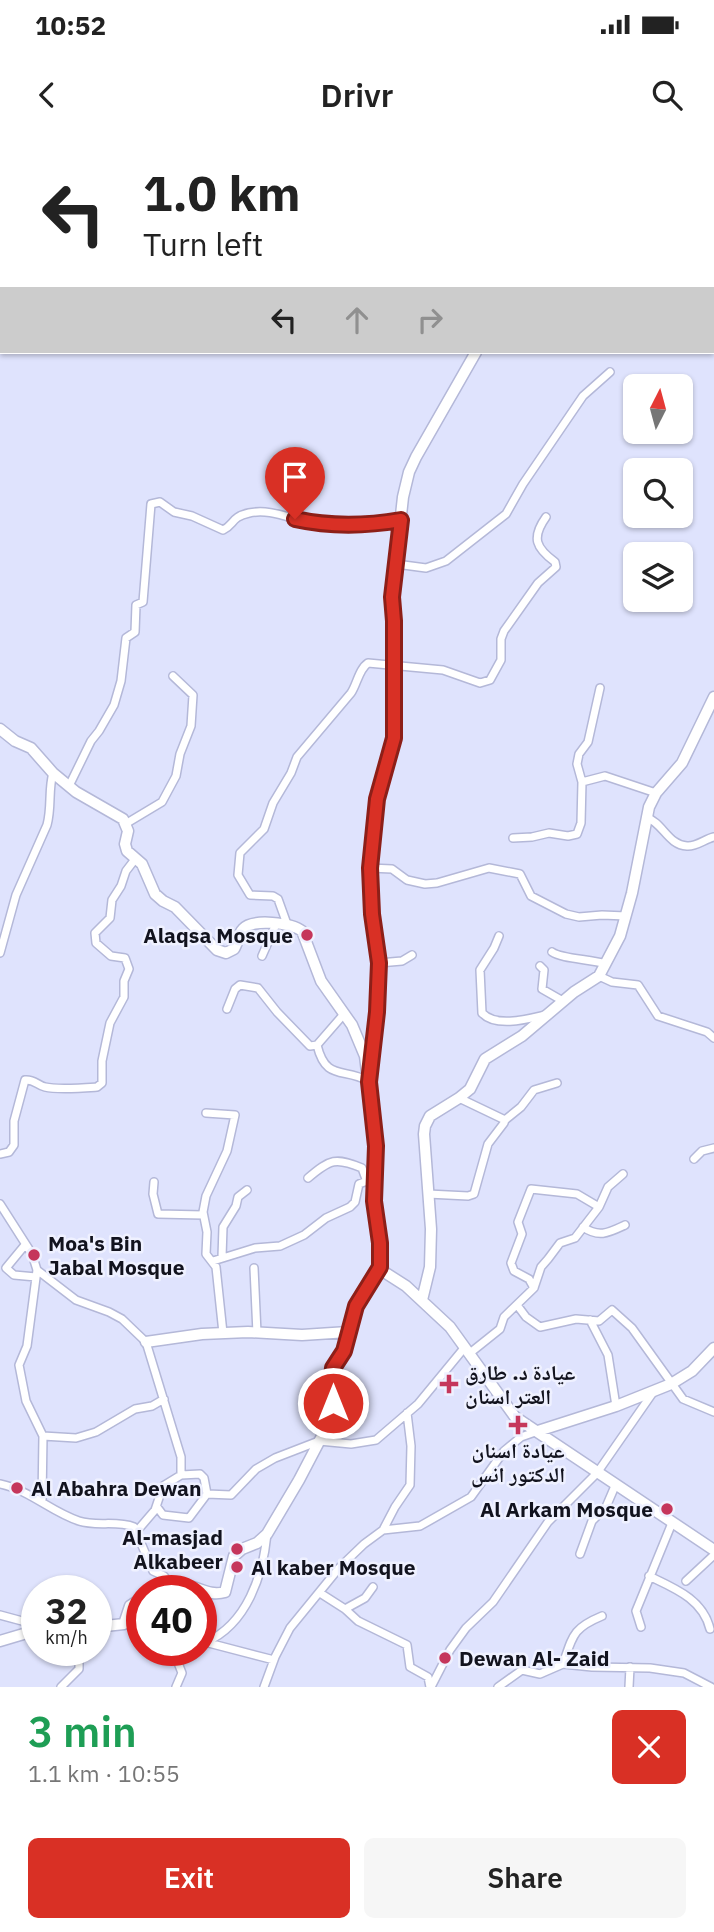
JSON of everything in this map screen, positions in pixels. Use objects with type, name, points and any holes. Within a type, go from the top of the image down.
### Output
[{"type":"street","points":[[369,1082],[378,1001],[379,963],[372,914],[370,868],[377,799],[394,738],[392,597],[404,489],[412,464],[475,354]]},
{"type":"street","points":[[396,564],[426,568],[446,561],[506,514],[523,484],[583,396],[610,372]]},
{"type":"street","points":[[69,786],[90,741],[106,720],[117,697],[126,638],[135,632],[136,605],[143,602],[151,505],[160,502],[174,512],[200,519],[223,530],[237,517],[258,512],[328,524],[372,525],[401,520]]},
{"type":"street","points":[[262,956],[282,924],[278,898],[254,897],[246,892],[238,875],[240,853],[264,830],[273,803],[297,757],[358,684],[363,667],[368,663],[443,670],[480,683],[490,680],[501,660],[504,631],[538,583],[556,566],[555,561],[542,552],[538,544],[539,529],[546,517]]},
{"type":"street","points":[[127,823],[162,802],[176,776],[180,754],[191,726],[192,695],[173,676]]},
{"type":"street","points":[[513,838],[549,833],[568,836],[578,834],[582,823],[579,754],[588,742],[600,688]]},
{"type":"street","points":[[422,1300],[430,1266],[431,1229],[424,1134],[426,1122],[433,1114],[460,1098],[473,1084],[485,1059],[522,1036],[564,1001],[600,976],[618,941],[632,893],[646,817],[656,793],[682,763],[714,697]]},
{"type":"street","points":[[1,732],[31,748],[53,773],[69,786],[89,800],[118,814],[127,823],[126,848],[142,864],[155,894],[175,907],[220,952],[226,953],[234,949],[242,931],[251,923],[295,926],[303,934],[321,981],[354,1030],[365,1056],[376,1146],[371,1178],[380,1243],[380,1267],[357,1303],[344,1351],[332,1372],[332,1415],[286,1505],[267,1534],[257,1543],[236,1553],[225,1592],[217,1594]]},
{"type":"street","points":[[0,953],[16,895],[47,825],[49,786],[53,773]]},
{"type":"street","points":[[582,782],[599,776],[611,777],[656,793]]},
{"type":"street","points":[[646,817],[656,822],[669,838],[684,846],[695,845],[714,837]]},
{"type":"street","points":[[0,1154],[9,1152],[14,1145],[14,1122],[24,1080],[31,1079],[42,1087],[53,1088],[97,1087],[102,1083],[102,1061],[107,1032],[124,997],[124,981],[129,969],[125,958],[111,956],[96,943],[95,933],[110,918],[112,900],[126,871],[136,858]]},
{"type":"street","points":[[370,868],[392,869],[407,880],[425,884],[484,869],[499,869],[521,875],[531,896],[566,914],[579,917],[625,916]]},
{"type":"street","points":[[499,936],[495,948],[480,970],[482,1013],[492,1020],[519,1020],[546,1015]]},
{"type":"street","points":[[552,953],[558,957],[583,958],[606,964]]},
{"type":"street","points":[[379,963],[402,961],[412,955]]},
{"type":"street","points":[[540,966],[544,970],[544,991],[564,1001]]},
{"type":"street","points":[[600,976],[612,982],[639,985],[658,1016],[708,1032],[714,1038]]},
{"type":"street","points":[[227,1009],[235,989],[240,985],[258,988],[276,1012],[310,1046],[317,1045],[344,1014]]},
{"type":"street","points":[[317,1045],[320,1058],[333,1072],[363,1078],[369,1082]]},
{"type":"street","points":[[428,1194],[474,1194],[488,1144],[505,1120],[521,1107],[534,1090],[557,1083]]},
{"type":"street","points":[[460,1098],[505,1120]]},
{"type":"street","points":[[206,1113],[235,1115],[227,1151],[206,1196],[203,1215],[207,1232],[206,1254],[216,1267],[223,1333]]},
{"type":"street","points":[[694,1160],[702,1151],[714,1148]]},
{"type":"street","points":[[308,1178],[323,1163],[338,1160],[362,1168],[371,1178]]},
{"type":"street","points":[[207,1494],[232,1495],[256,1469],[275,1458],[319,1441],[351,1444],[376,1440],[407,1413],[467,1350],[500,1329],[504,1317],[534,1288],[541,1266],[561,1243],[575,1238],[599,1207],[608,1187],[623,1174]]},
{"type":"street","points":[[213,1261],[255,1248],[280,1246],[304,1235],[326,1218],[350,1207],[355,1202],[359,1184],[371,1178]]},
{"type":"street","points":[[154,1182],[153,1194],[158,1214],[203,1215]]},
{"type":"street","points":[[534,1288],[529,1279],[514,1271],[511,1263],[522,1234],[518,1222],[531,1189],[577,1194],[599,1207]]},
{"type":"street","points":[[222,1257],[223,1227],[236,1206],[238,1196],[247,1190]]},
{"type":"street","points":[[0,1204],[3,1217],[34,1258],[36,1274],[27,1346],[19,1365],[26,1401],[43,1436],[41,1500]]},
{"type":"street","points":[[583,1227],[592,1233],[603,1235],[625,1225]]},
{"type":"street","points":[[25,1245],[3,1271],[14,1275],[36,1274],[76,1300],[122,1319],[146,1342],[181,1457],[181,1475]]},
{"type":"street","points":[[380,1267],[384,1273],[406,1286],[450,1327],[510,1412],[714,1553],[686,1581]]},
{"type":"street","points":[[254,1268],[257,1333]]},
{"type":"street","points":[[517,1305],[526,1317],[540,1327],[576,1319],[599,1321],[612,1310],[632,1328],[683,1399],[714,1412]]},
{"type":"street","points":[[590,1320],[608,1355],[617,1406]]},
{"type":"street","points":[[146,1342],[223,1333],[302,1335],[348,1332]]},
{"type":"street","points":[[383,1530],[420,1526],[471,1497],[504,1451],[521,1437],[617,1406],[671,1384],[692,1371],[714,1348]]},
{"type":"street","points":[[431,1687],[466,1628],[494,1602],[548,1522],[597,1473],[655,1391]]},
{"type":"street","points":[[43,1436],[76,1438],[96,1432],[135,1409],[152,1406],[164,1399]]},
{"type":"street","points":[[264,1687],[290,1628],[339,1568],[383,1530],[410,1485],[411,1446],[407,1413]]},
{"type":"street","points":[[136,1531],[156,1507],[163,1486],[181,1475],[200,1474],[204,1478],[207,1494],[189,1518],[163,1515],[156,1507]]},
{"type":"street","points":[[0,1484],[41,1500],[80,1521],[134,1527],[153,1570],[162,1575]]},
{"type":"street","points":[[580,1553],[592,1521],[606,1507],[615,1486]]},
{"type":"street","points":[[641,1627],[636,1613],[672,1523]]},
{"type":"street","points":[[217,1634],[229,1628],[244,1612],[266,1551],[267,1534]]},
{"type":"street","points":[[649,1576],[692,1598],[707,1616],[710,1629]]},
{"type":"street","points":[[345,1609],[365,1598],[373,1587]]},
{"type":"street","points":[[320,1593],[358,1621],[407,1645],[410,1667],[428,1677],[431,1687]]},
{"type":"street","points":[[0,1615],[21,1622]]},
{"type":"street","points":[[563,1664],[581,1625],[602,1616]]},
{"type":"street","points":[[112,1625],[124,1624],[126,1617]]},
{"type":"street","points":[[0,1641],[21,1633]]},
{"type":"street","points":[[217,1645],[274,1660]]},
{"type":"street","points":[[498,1687],[522,1670],[541,1674],[563,1664],[684,1673],[711,1687]]},
{"type":"street","points":[[61,1687],[79,1666]]},
{"type":"street","points":[[176,1687],[181,1673],[179,1666]]},
{"type":"street","points":[[629,1687],[630,1667]]},
{"type":"place","name":"Alaqsa Mosque","points":[[307,935]]},
{"type":"place","name":"Moa's Bin Jabal Mosque","points":[[34,1255]]},
{"type":"place","name":"عيادة د. طارق العتر اسنان","points":[[449,1384]]},
{"type":"place","name":"عيادة اسنان الدكتور انس","points":[[518,1425]]},
{"type":"place","name":"Al Abahra Dewan","points":[[17,1488]]},
{"type":"place","name":"Al Arkam Mosque","points":[[667,1509]]},
{"type":"place","name":"Al-masjad Alkabeer","points":[[237,1549]]},
{"type":"place","name":"Al kaber Mosque","points":[[237,1567]]},
{"type":"place","name":"Dewan Al- Zaid","points":[[445,1658]]},
{"type":"route","points":[[295,519],[341,525],[372,525],[401,520],[392,597],[394,738],[377,799],[370,868],[372,914],[379,948],[377,1012],[369,1082],[376,1146],[374,1201],[379,1225],[380,1267],[356,1306],[344,1351],[333,1368],[333,1403]]}]
